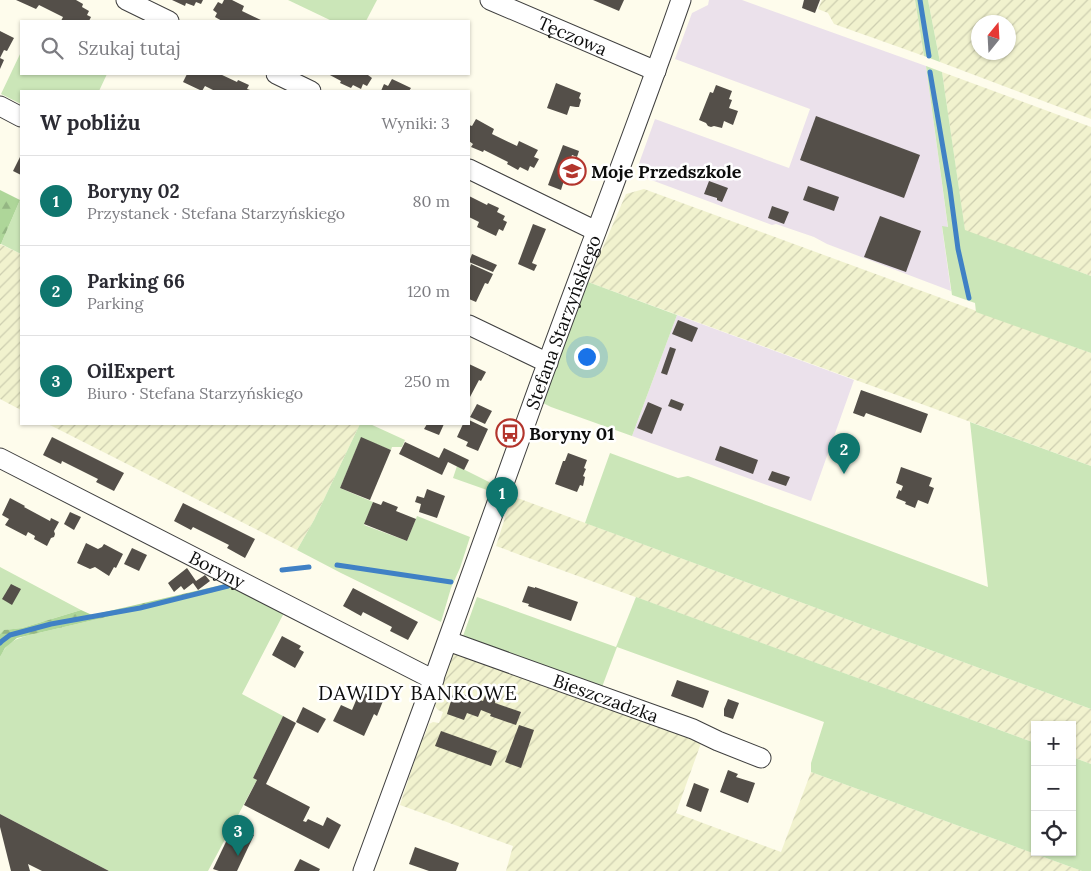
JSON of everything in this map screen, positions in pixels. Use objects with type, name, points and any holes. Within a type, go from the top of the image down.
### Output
[{"type":"street","points":[[126,0],[167,20]]},
{"type":"street","name":"Tęczowa","points":[[490,0],[656,71]]},
{"type":"street","name":"Stefana Starzyńskiego","points":[[363,871],[681,0]]},
{"type":"street","points":[[278,75],[309,90]]},
{"type":"street","points":[[0,106],[20,116]]},
{"type":"street","points":[[470,169],[596,231]]},
{"type":"street","points":[[470,324],[548,362]]},
{"type":"street","name":"Boryny","points":[[0,458],[434,680]]},
{"type":"street","name":"Bieszczadzka","points":[[448,641],[693,729],[761,758]]},
{"type":"shaded area","points":[[709,0],[742,0],[926,66],[948,228],[942,227],[951,291],[827,244],[814,237],[776,224],[772,225],[646,178],[637,169],[655,119],[789,168],[810,109],[675,59],[692,13],[708,5]]},
{"type":"shaded area","points":[[677,315],[854,380],[811,501],[632,436]]},
{"type":"green space","points":[[288,0],[377,0],[367,20],[330,20]]},
{"type":"green space","points":[[822,0],[915,0],[924,56],[834,24],[828,13],[818,9]]},
{"type":"green space","points":[[915,0],[928,0],[940,62],[924,56]]},
{"type":"green space","points":[[928,0],[1091,0],[1091,119],[940,62]]},
{"type":"green space","points":[[20,54],[20,75],[107,75],[99,90],[20,90],[20,104],[1,94]]},
{"type":"green space","points":[[926,66],[942,72],[965,230],[1091,276],[1091,353],[976,312],[975,303],[952,295],[942,226],[948,227]]},
{"type":"green space","points":[[942,72],[1091,127],[1091,276],[965,231]]},
{"type":"green space","points":[[644,189],[1091,353],[1091,466],[588,282],[626,194]]},
{"type":"green space","points":[[0,190],[20,200],[1,244],[0,244]]},
{"type":"green space","points":[[20,200],[20,254],[1,244]]},
{"type":"green space","points":[[0,244],[20,254],[20,409],[0,399]]},
{"type":"green space","points":[[588,282],[677,315],[632,436],[543,403]]},
{"type":"green space","points":[[970,422],[1091,466],[1091,709],[585,523],[610,453],[678,478],[688,476],[988,587]]},
{"type":"green space","points":[[50,425],[360,425],[314,520],[297,550]]},
{"type":"green space","points":[[360,425],[372,425],[405,440],[402,447],[392,447],[391,450],[361,438],[340,488],[373,502],[364,525],[407,541],[417,516],[470,537],[451,588],[441,622],[297,550],[314,520]]},
{"type":"green space","points":[[457,466],[491,483],[487,490],[453,478]]},
{"type":"green space","points":[[512,496],[1091,709],[1091,764],[1076,758],[1076,721],[1031,721],[1031,742],[496,546]]},
{"type":"green space","points":[[0,567],[81,610],[22,628],[5,630],[0,634]]},
{"type":"green space","points":[[230,583],[235,587],[17,638],[5,648],[0,657],[0,634],[4,630],[22,628],[81,610],[92,615]]},
{"type":"green space","points":[[235,587],[285,611],[242,694],[283,716],[253,778],[257,780],[208,871],[109,871],[0,814],[0,657],[6,647],[28,635]]},
{"type":"green space","points":[[477,597],[616,647],[636,597],[1031,742],[1031,852],[811,772],[811,763],[824,722],[617,647],[602,687],[463,636]]},
{"type":"green space","points":[[455,652],[701,743],[676,813],[781,852],[811,772],[1031,852],[1031,856],[1041,856],[1082,871],[506,871],[513,846],[400,805],[422,738],[429,724],[433,722],[439,723],[443,712],[434,705],[452,655]]},
{"type":"green space","points":[[1076,758],[1091,764],[1091,871],[1082,871],[1041,856],[1076,856]]},
{"type":"building","points":[[16,0],[76,0],[83,4],[82,7],[89,11],[87,15],[91,17],[90,20],[62,20],[63,17],[39,5],[36,9]]},
{"type":"building","points":[[172,0],[203,0],[201,4],[196,2],[194,6],[186,3],[185,6]]},
{"type":"building","points":[[224,0],[232,0],[244,6],[242,11],[261,20],[220,20],[215,17],[217,13],[213,10],[218,2],[222,4]]},
{"type":"building","points":[[593,0],[624,0],[619,11]]},
{"type":"building","points":[[804,0],[820,0],[815,13],[802,8]]},
{"type":"building","points":[[0,31],[14,38],[7,51],[4,50],[0,58]]},
{"type":"building","points":[[0,58],[4,60],[0,69]]},
{"type":"building","points":[[186,75],[222,75],[249,85],[247,89],[250,90],[213,90],[205,86],[203,90],[200,90],[183,82]]},
{"type":"building","points":[[330,75],[368,75],[372,78],[367,86],[363,84],[361,89],[353,85],[351,88],[340,83],[341,81]]},
{"type":"building","points":[[392,79],[411,88],[410,90],[381,90],[384,84],[388,86]]},
{"type":"building","points":[[556,83],[581,93],[579,107],[570,106],[567,115],[547,108]]},
{"type":"building","points":[[716,85],[732,91],[729,99],[732,100],[729,108],[738,111],[733,125],[724,121],[722,128],[711,127],[699,120],[710,92],[713,93]]},
{"type":"building","points":[[816,116],[920,155],[904,198],[800,160]]},
{"type":"building","points":[[476,119],[494,129],[492,134],[517,146],[519,141],[538,150],[534,157],[539,159],[534,168],[530,166],[528,171],[520,167],[518,170],[507,164],[508,162],[484,150],[483,152],[471,147],[473,144],[470,142],[470,125],[472,126]]},
{"type":"building","points":[[563,145],[579,151],[577,157],[572,155],[561,190],[548,185]]},
{"type":"building","points":[[20,157],[20,174],[13,171]]},
{"type":"building","points":[[709,181],[728,188],[722,202],[717,200],[717,198],[704,194]]},
{"type":"building","points":[[808,186],[839,197],[834,211],[803,200]]},
{"type":"building","points":[[470,196],[487,205],[488,203],[499,208],[497,212],[505,216],[503,220],[507,222],[503,231],[499,229],[496,236],[477,227],[479,222],[470,218]]},
{"type":"building","points":[[772,206],[789,212],[784,224],[768,218]]},
{"type":"building","points":[[880,216],[921,231],[906,272],[864,257]]},
{"type":"building","points":[[533,224],[546,229],[532,263],[537,265],[534,271],[518,264]]},
{"type":"building","points":[[472,254],[497,265],[493,272],[470,262]]},
{"type":"building","points":[[471,264],[493,274],[488,284],[485,283],[476,302],[470,299]]},
{"type":"building","points":[[678,320],[698,328],[692,342],[672,334]]},
{"type":"building","points":[[670,347],[676,349],[667,375],[661,373]]},
{"type":"building","points":[[470,364],[486,372],[481,381],[479,380],[470,397]]},
{"type":"building","points":[[861,390],[928,414],[921,433],[866,413],[864,417],[853,413]]},
{"type":"building","points":[[671,399],[684,404],[681,411],[668,406]]},
{"type":"building","points":[[648,402],[662,408],[652,434],[637,428]]},
{"type":"building","points":[[477,404],[492,411],[485,424],[470,417]]},
{"type":"building","points":[[470,420],[488,429],[478,451],[466,446],[468,442],[457,437],[463,425],[470,425]]},
{"type":"building","points":[[426,425],[444,425],[439,435],[424,429]]},
{"type":"building","points":[[52,437],[124,473],[114,491],[96,482],[98,479],[62,461],[61,464],[43,455]]},
{"type":"building","points":[[361,437],[391,450],[370,500],[340,488]]},
{"type":"building","points":[[405,442],[439,458],[444,448],[469,460],[464,470],[448,462],[442,475],[399,454]]},
{"type":"building","points":[[720,446],[758,460],[753,474],[715,460]]},
{"type":"building","points":[[568,453],[587,460],[584,468],[586,469],[583,476],[585,477],[583,486],[580,485],[577,492],[555,484],[563,461],[565,461]]},
{"type":"building","points":[[901,467],[932,478],[929,486],[934,488],[928,504],[918,500],[915,508],[896,498],[903,486],[896,483]]},
{"type":"building","points":[[772,471],[790,477],[786,486],[768,480]]},
{"type":"building","points":[[427,489],[445,496],[437,518],[419,512],[421,504],[415,502],[417,496],[424,498]]},
{"type":"building","points":[[10,498],[50,521],[51,518],[59,522],[54,531],[54,537],[51,538],[47,546],[34,539],[35,536],[28,532],[26,536],[5,525],[9,519],[2,515]]},
{"type":"building","points":[[383,501],[398,507],[396,511],[416,519],[407,541],[364,524],[373,502],[381,505]]},
{"type":"building","points":[[183,503],[255,539],[245,558],[227,548],[229,545],[193,527],[191,530],[174,521]]},
{"type":"building","points":[[70,512],[81,517],[74,530],[64,524]]},
{"type":"building","points":[[86,543],[98,549],[104,544],[123,554],[116,568],[114,567],[109,576],[95,567],[90,569],[77,563]]},
{"type":"building","points":[[132,548],[147,555],[139,571],[124,564]]},
{"type":"building","points":[[187,568],[196,581],[205,575],[210,581],[198,590],[193,583],[184,590],[181,586],[174,592],[168,583]]},
{"type":"building","points":[[11,584],[21,589],[12,605],[2,599]]},
{"type":"building","points":[[528,586],[578,602],[571,621],[528,606],[529,604],[522,602]]},
{"type":"building","points":[[353,588],[418,622],[408,640],[390,631],[392,627],[363,612],[361,616],[343,606]]},
{"type":"building","points":[[282,636],[301,646],[299,649],[304,652],[295,668],[272,655]]},
{"type":"building","points":[[677,680],[709,691],[703,708],[671,696]]},
{"type":"building","points":[[360,691],[383,701],[377,716],[374,714],[364,736],[333,721],[341,705],[352,710]]},
{"type":"building","points":[[454,691],[483,701],[486,693],[497,696],[495,703],[521,712],[516,725],[490,716],[491,714],[481,710],[478,717],[467,713],[464,720],[447,714]]},
{"type":"building","points":[[728,699],[739,703],[733,719],[724,716],[724,709]]},
{"type":"building","points":[[303,707],[326,719],[318,733],[296,722]]},
{"type":"building","points":[[283,716],[296,723],[266,784],[310,807],[303,821],[306,822],[308,819],[323,826],[327,817],[341,825],[329,849],[244,805],[257,780],[253,778]]},
{"type":"building","points":[[519,725],[534,730],[521,768],[505,762]]},
{"type":"building","points":[[441,731],[497,751],[491,766],[435,746]]},
{"type":"building","points":[[728,770],[738,774],[736,777],[755,783],[748,803],[720,792]]},
{"type":"building","points":[[694,783],[709,789],[701,812],[686,806]]},
{"type":"building","points":[[0,814],[109,871],[42,871],[28,864],[30,871],[11,871],[0,827]]},
{"type":"building","points":[[234,825],[254,835],[237,871],[213,869]]},
{"type":"building","points":[[415,847],[459,863],[456,871],[429,871],[409,864]]},
{"type":"building","points":[[300,859],[320,869],[319,871],[294,871]]},
{"type":"waterway","points":[[920,0],[929,56]]},
{"type":"waterway","points":[[930,72],[958,249],[969,298]]},
{"type":"waterway","points":[[337,565],[451,582]]},
{"type":"waterway","points":[[282,570],[309,567]]},
{"type":"waterway","points":[[0,643],[10,635],[51,624],[140,608],[228,586]]},
{"type":"place","name":"Moje Przedszkole","points":[[572,171]]},
{"type":"place","name":"Boryny 01","points":[[510,433]]},
{"type":"place","name":"Parking 66","points":[[844,474]]},
{"type":"place","name":"Boryny 02","points":[[502,518]]},
{"type":"place","name":"OilExpert","points":[[238,856]]},
{"type":"district","name":"DAWIDY BANKOWE","points":[[418,692]]}]
